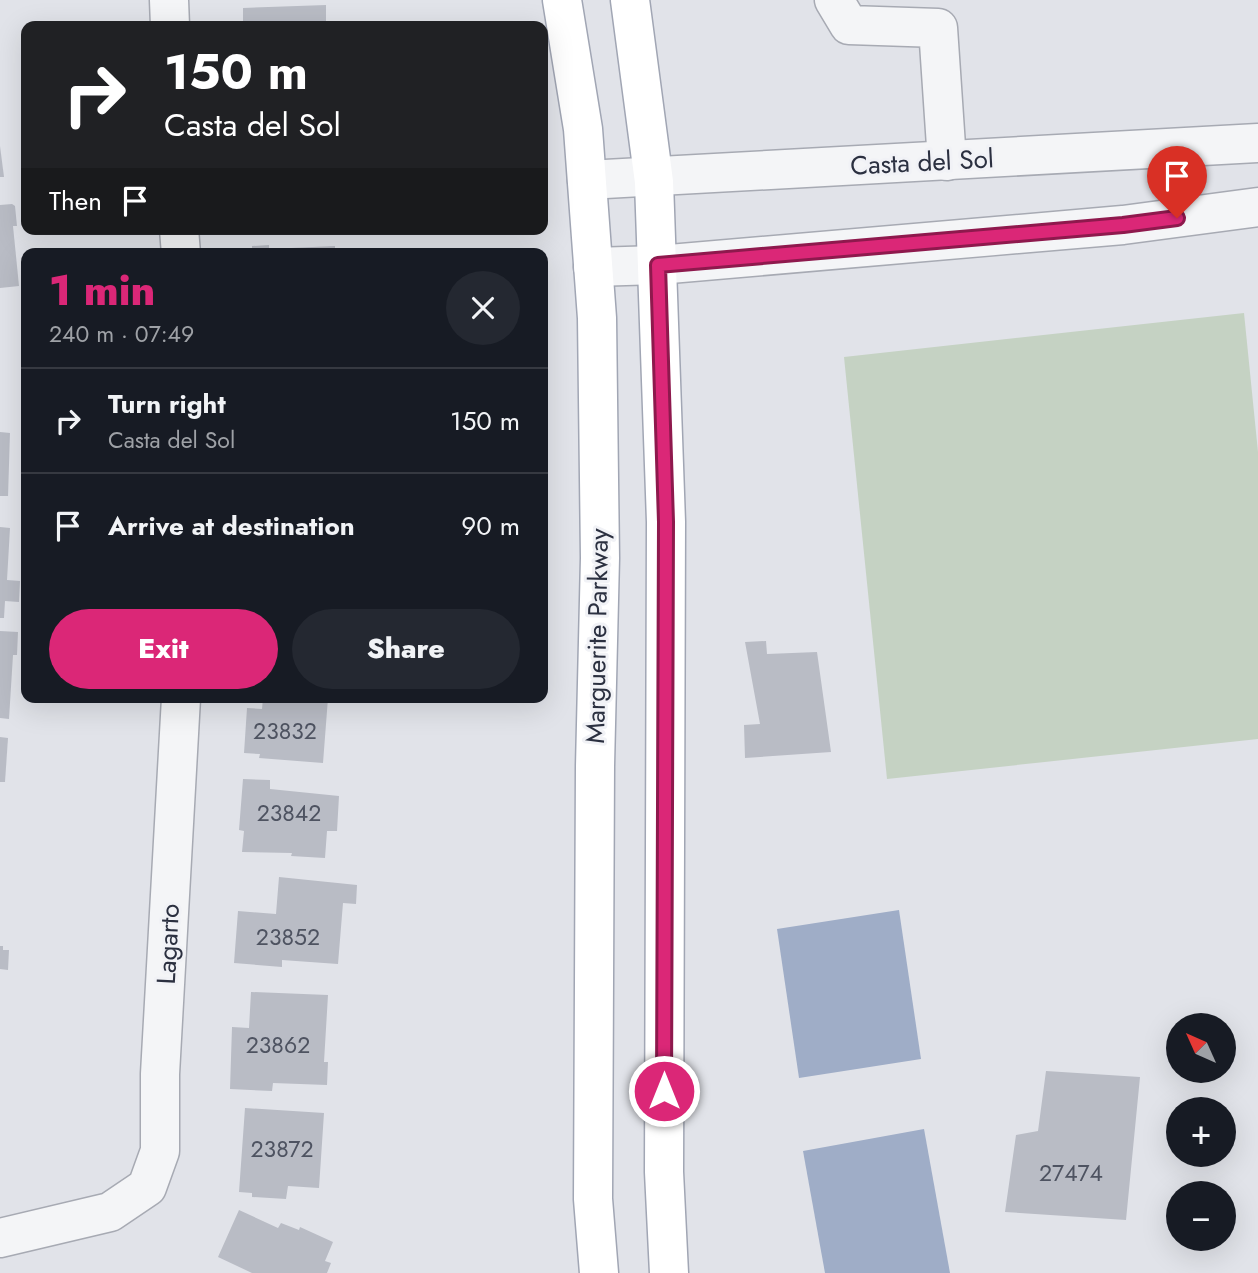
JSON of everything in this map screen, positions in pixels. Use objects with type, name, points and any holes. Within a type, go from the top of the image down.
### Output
[{"type":"main road","name":"Marguerite Parkway","points":[[562,0],[583,130],[597,318],[600,558],[595,780],[593,1199],[599,1273]]},
{"type":"main road","points":[[630,0],[653,176],[666,522],[664,1172],[669,1273]]},
{"type":"street","points":[[169,0],[170,21]]},
{"type":"street","points":[[834,0],[849,25],[939,14],[947,161]]},
{"type":"street","name":"Casta del Sol","points":[[587,180],[1258,144]]},
{"type":"street","points":[[593,267],[658,265],[1123,225],[1258,207]]},
{"type":"street","name":"Lagarto","points":[[0,1238],[110,1212],[146,1187],[160,1152],[160,1074],[181,703]]},
{"type":"green space","points":[[1244,313],[1258,452],[1258,739],[887,779],[844,357]]},
{"type":"water","points":[[899,910],[921,1059],[799,1078],[777,929]]},
{"type":"water","points":[[924,1129],[950,1273],[825,1273],[803,1151]]},
{"type":"building","points":[[326,5],[326,21],[243,21],[243,8]]},
{"type":"building","points":[[0,146],[4,177],[0,177]]},
{"type":"building","points":[[0,205],[15,206],[17,226],[13,226],[19,286],[0,288]]},
{"type":"building","points":[[269,245],[269,248],[252,248]]},
{"type":"building","points":[[335,246],[335,248],[291,248]]},
{"type":"building","points":[[0,432],[10,433],[8,496],[0,496]]},
{"type":"building","points":[[0,527],[10,528],[7,580],[20,581],[19,602],[5,601],[4,618],[0,618]]},
{"type":"building","points":[[0,631],[18,632],[17,655],[13,655],[9,719],[0,718]]},
{"type":"building","points":[[766,641],[767,654],[817,652],[831,752],[745,758],[744,725],[760,724],[745,642]]},
{"type":"building","points":[[263,703],[328,703],[323,763],[259,758],[260,754],[244,753],[247,708],[262,709]]},
{"type":"building","points":[[0,737],[8,738],[5,782],[0,782]]},
{"type":"building","points":[[243,779],[270,780],[270,789],[339,796],[337,831],[327,831],[325,858],[291,856],[292,853],[242,852],[244,831],[239,830]]},
{"type":"building","points":[[279,877],[357,885],[356,904],[343,903],[338,964],[282,960],[282,967],[234,963],[238,911],[276,914]]},
{"type":"building","points":[[0,946],[3,946],[3,950],[9,950],[8,970],[0,969]]},
{"type":"building","points":[[251,992],[328,995],[324,1062],[328,1062],[327,1085],[273,1083],[272,1091],[230,1089],[232,1027],[249,1028]]},
{"type":"building","points":[[1046,1071],[1140,1077],[1126,1220],[1005,1212],[1016,1135],[1038,1131]]},
{"type":"building","points":[[245,1108],[324,1113],[319,1188],[288,1186],[286,1199],[252,1197],[252,1193],[239,1192]]},
{"type":"building","points":[[239,1210],[278,1228],[281,1223],[299,1230],[300,1227],[333,1242],[325,1261],[331,1263],[327,1273],[252,1273],[218,1257]]},
{"type":"route","points":[[664,1091],[666,522],[658,265],[1123,225],[1177,218]]}]
